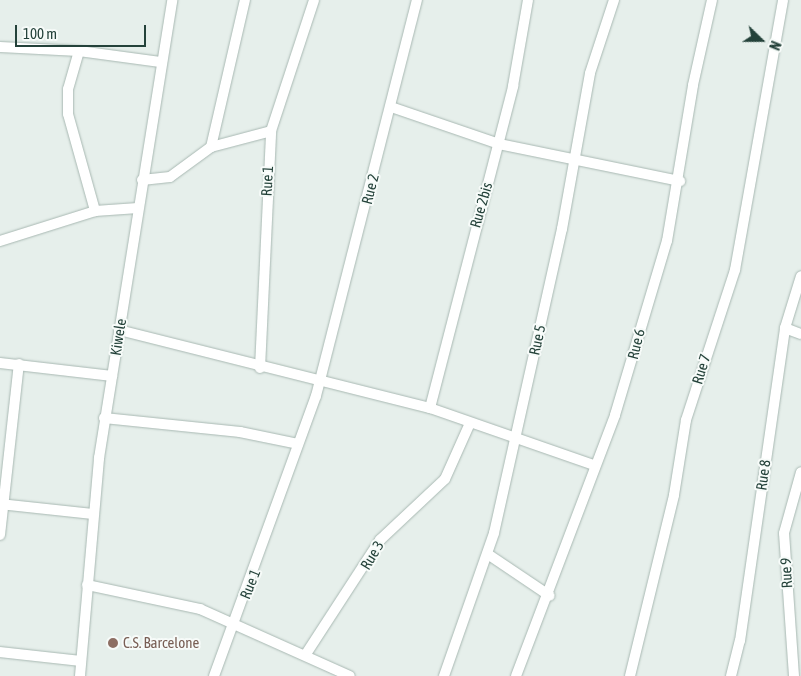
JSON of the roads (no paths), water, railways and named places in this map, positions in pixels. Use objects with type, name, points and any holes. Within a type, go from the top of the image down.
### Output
[{"type":"street","name":"Kiwele","points":[[80,676],[92,514],[104,418],[160,62],[172,0]]},
{"type":"street","points":[[211,148],[245,0]]},
{"type":"street","name":"Rue 1","points":[[260,368],[271,131],[314,0]]},
{"type":"street","name":"Rue 2","points":[[321,378],[417,0]]},
{"type":"street","name":"Rue 2bis","points":[[430,408],[499,144],[528,0]]},
{"type":"street","name":"Rue 5","points":[[444,676],[489,555],[516,438],[590,74],[614,0]]},
{"type":"street","name":"Rue 6","points":[[516,676],[550,596],[636,348],[680,181],[693,84],[712,0]]},
{"type":"street","name":"Rue 7","points":[[630,676],[674,494],[686,420],[735,270],[769,62],[783,0]]},
{"type":"street","points":[[0,47],[79,50],[160,62]]},
{"type":"street","points":[[79,50],[68,89],[68,114],[95,211]]},
{"type":"street","points":[[390,107],[499,144],[680,181]]},
{"type":"street","points":[[142,180],[170,177],[211,148],[271,131]]},
{"type":"street","points":[[0,241],[95,211],[138,208]]},
{"type":"street","name":"Rue 8","points":[[731,676],[740,641],[785,328],[801,276]]},
{"type":"street","points":[[785,328],[801,334]]},
{"type":"street","points":[[119,330],[260,368],[321,378],[430,408],[594,465]]},
{"type":"street","points":[[0,363],[112,376]]},
{"type":"street","points":[[0,535],[19,364]]},
{"type":"street","name":"Rue 1","points":[[214,676],[321,378]]},
{"type":"street","points":[[104,418],[240,432],[298,444]]},
{"type":"street","name":"Rue 3","points":[[306,654],[380,540],[446,479],[470,422]]},
{"type":"street","name":"Rue 9","points":[[794,676],[784,533],[801,472]]},
{"type":"street","points":[[2,504],[92,514]]},
{"type":"street","points":[[489,555],[550,596]]},
{"type":"street","points":[[87,585],[200,609],[233,625],[306,654],[350,676]]},
{"type":"street","points":[[0,652],[81,661]]},
{"type":"place","name":"C.S. Barcelone","points":[[113,643]]}]
